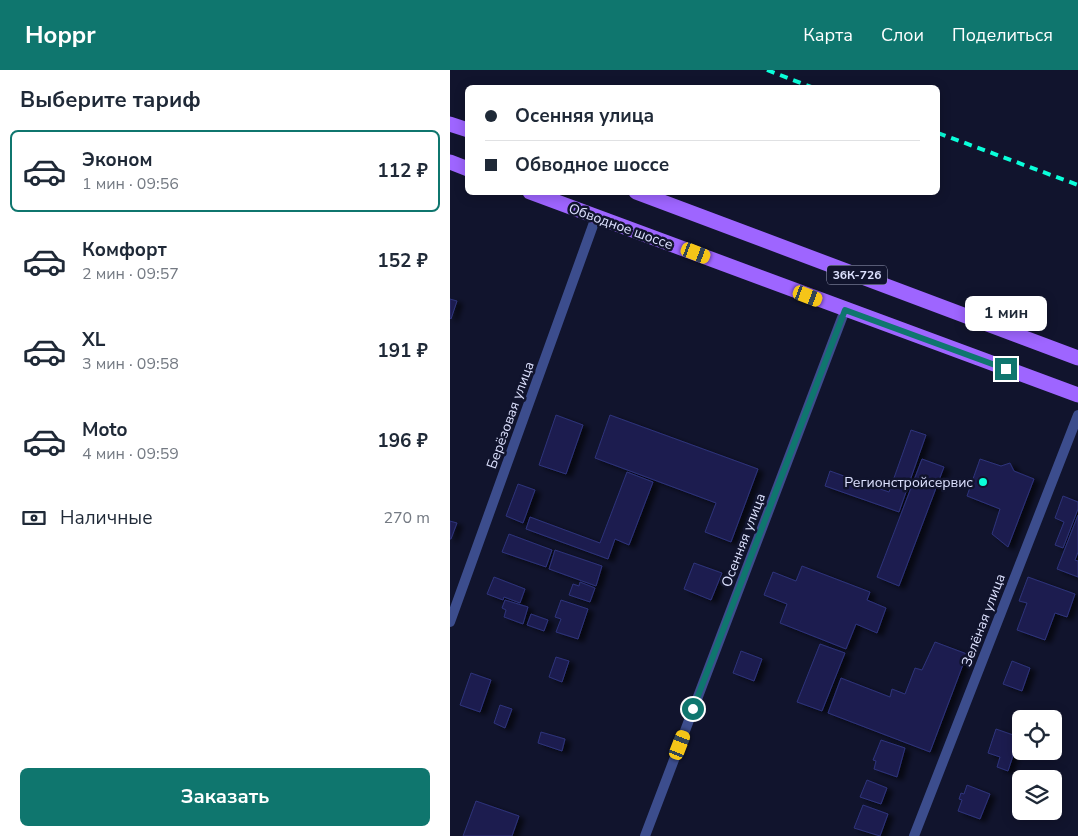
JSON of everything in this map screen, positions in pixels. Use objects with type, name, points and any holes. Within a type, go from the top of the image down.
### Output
[{"type":"main road","points":[[450,124],[465,129]]},
{"type":"main road","points":[[450,162],[465,168]]},
{"type":"main road","name":"Обводное шоссе","points":[[538,195],[1078,395]]},
{"type":"main road","name":"36К-726","points":[[644,195],[1078,358]]},
{"type":"street","name":"Берёзовая улица","points":[[450,622],[596,217]]},
{"type":"street","name":"Осенняя улица","points":[[645,836],[845,310]]},
{"type":"street","name":"Зелёная улица","points":[[914,836],[1078,414]]},
{"type":"building","points":[[450,299],[457,301],[451,319],[450,318]]},
{"type":"building","points":[[556,415],[583,425],[566,474],[539,465]]},
{"type":"building","points":[[610,415],[758,469],[731,542],[705,532],[716,503],[595,458]]},
{"type":"building","points":[[911,430],[926,435],[899,512],[825,486],[830,471],[889,492]]},
{"type":"building","points":[[922,459],[944,467],[899,586],[877,577]]},
{"type":"building","points":[[980,459],[1001,466],[1010,463],[1014,471],[1034,479],[1008,547],[992,534],[1000,509],[967,496]]},
{"type":"building","points":[[627,472],[653,482],[629,545],[615,539],[608,559],[526,529],[530,517],[600,543]]},
{"type":"building","points":[[518,484],[535,490],[523,523],[506,516]]},
{"type":"building","points":[[1063,496],[1078,502],[1078,509],[1063,548],[1055,545],[1064,522],[1055,518]]},
{"type":"building","points":[[1078,515],[1078,552],[1075,560],[1078,561],[1078,577],[1057,569]]},
{"type":"building","points":[[450,521],[457,523],[451,539],[450,539]]},
{"type":"building","points":[[509,534],[552,550],[546,567],[502,552]]},
{"type":"building","points":[[555,550],[602,566],[596,586],[549,569]]},
{"type":"building","points":[[694,563],[722,573],[711,600],[684,589]]},
{"type":"building","points":[[802,566],[870,592],[867,600],[886,608],[877,633],[856,624],[846,649],[780,623],[787,604],[764,595],[773,572],[796,581]]},
{"type":"building","points":[[494,577],[525,589],[520,603],[504,597],[503,600],[487,594]]},
{"type":"building","points":[[1028,577],[1075,594],[1067,617],[1055,613],[1045,640],[1017,630],[1027,603],[1019,601]]},
{"type":"building","points":[[580,582],[595,588],[590,602],[569,595],[573,584],[579,586]]},
{"type":"building","points":[[505,600],[528,607],[523,624],[504,617],[506,610],[502,608]]},
{"type":"building","points":[[561,600],[588,609],[578,639],[556,632],[561,619],[555,617]]},
{"type":"building","points":[[531,614],[548,620],[544,631],[527,625]]},
{"type":"building","points":[[935,642],[967,654],[930,752],[828,713],[841,678],[890,697],[892,689],[905,694],[915,668],[922,670]]},
{"type":"building","points":[[820,644],[845,653],[822,711],[797,702]]},
{"type":"building","points":[[741,651],[762,659],[754,681],[733,673]]},
{"type":"building","points":[[556,657],[569,661],[562,682],[549,677]]},
{"type":"building","points":[[1012,661],[1030,668],[1022,691],[1003,684]]},
{"type":"building","points":[[471,673],[491,680],[480,712],[460,705]]},
{"type":"building","points":[[500,705],[512,709],[505,728],[494,723]]},
{"type":"building","points":[[996,729],[1012,735],[1012,759],[1008,771],[997,767],[1000,757],[988,753]]},
{"type":"building","points":[[541,732],[565,739],[562,751],[538,743]]},
{"type":"building","points":[[881,740],[905,748],[897,777],[874,769],[876,761],[873,760]]},
{"type":"building","points":[[867,780],[887,788],[881,804],[860,797]]},
{"type":"building","points":[[967,785],[990,794],[980,819],[958,811],[962,800],[959,799],[961,793],[964,794]]},
{"type":"building","points":[[476,801],[519,816],[512,836],[463,836]]},
{"type":"building","points":[[863,805],[888,814],[880,836],[854,828]]},
{"type":"railway","points":[[767,70],[806,85]]},
{"type":"railway","points":[[940,134],[1078,185]]},
{"type":"place","name":"Регионстройсервис","points":[[983,482]]},
{"type":"route","points":[[693,709],[845,310],[1006,369]]}]
